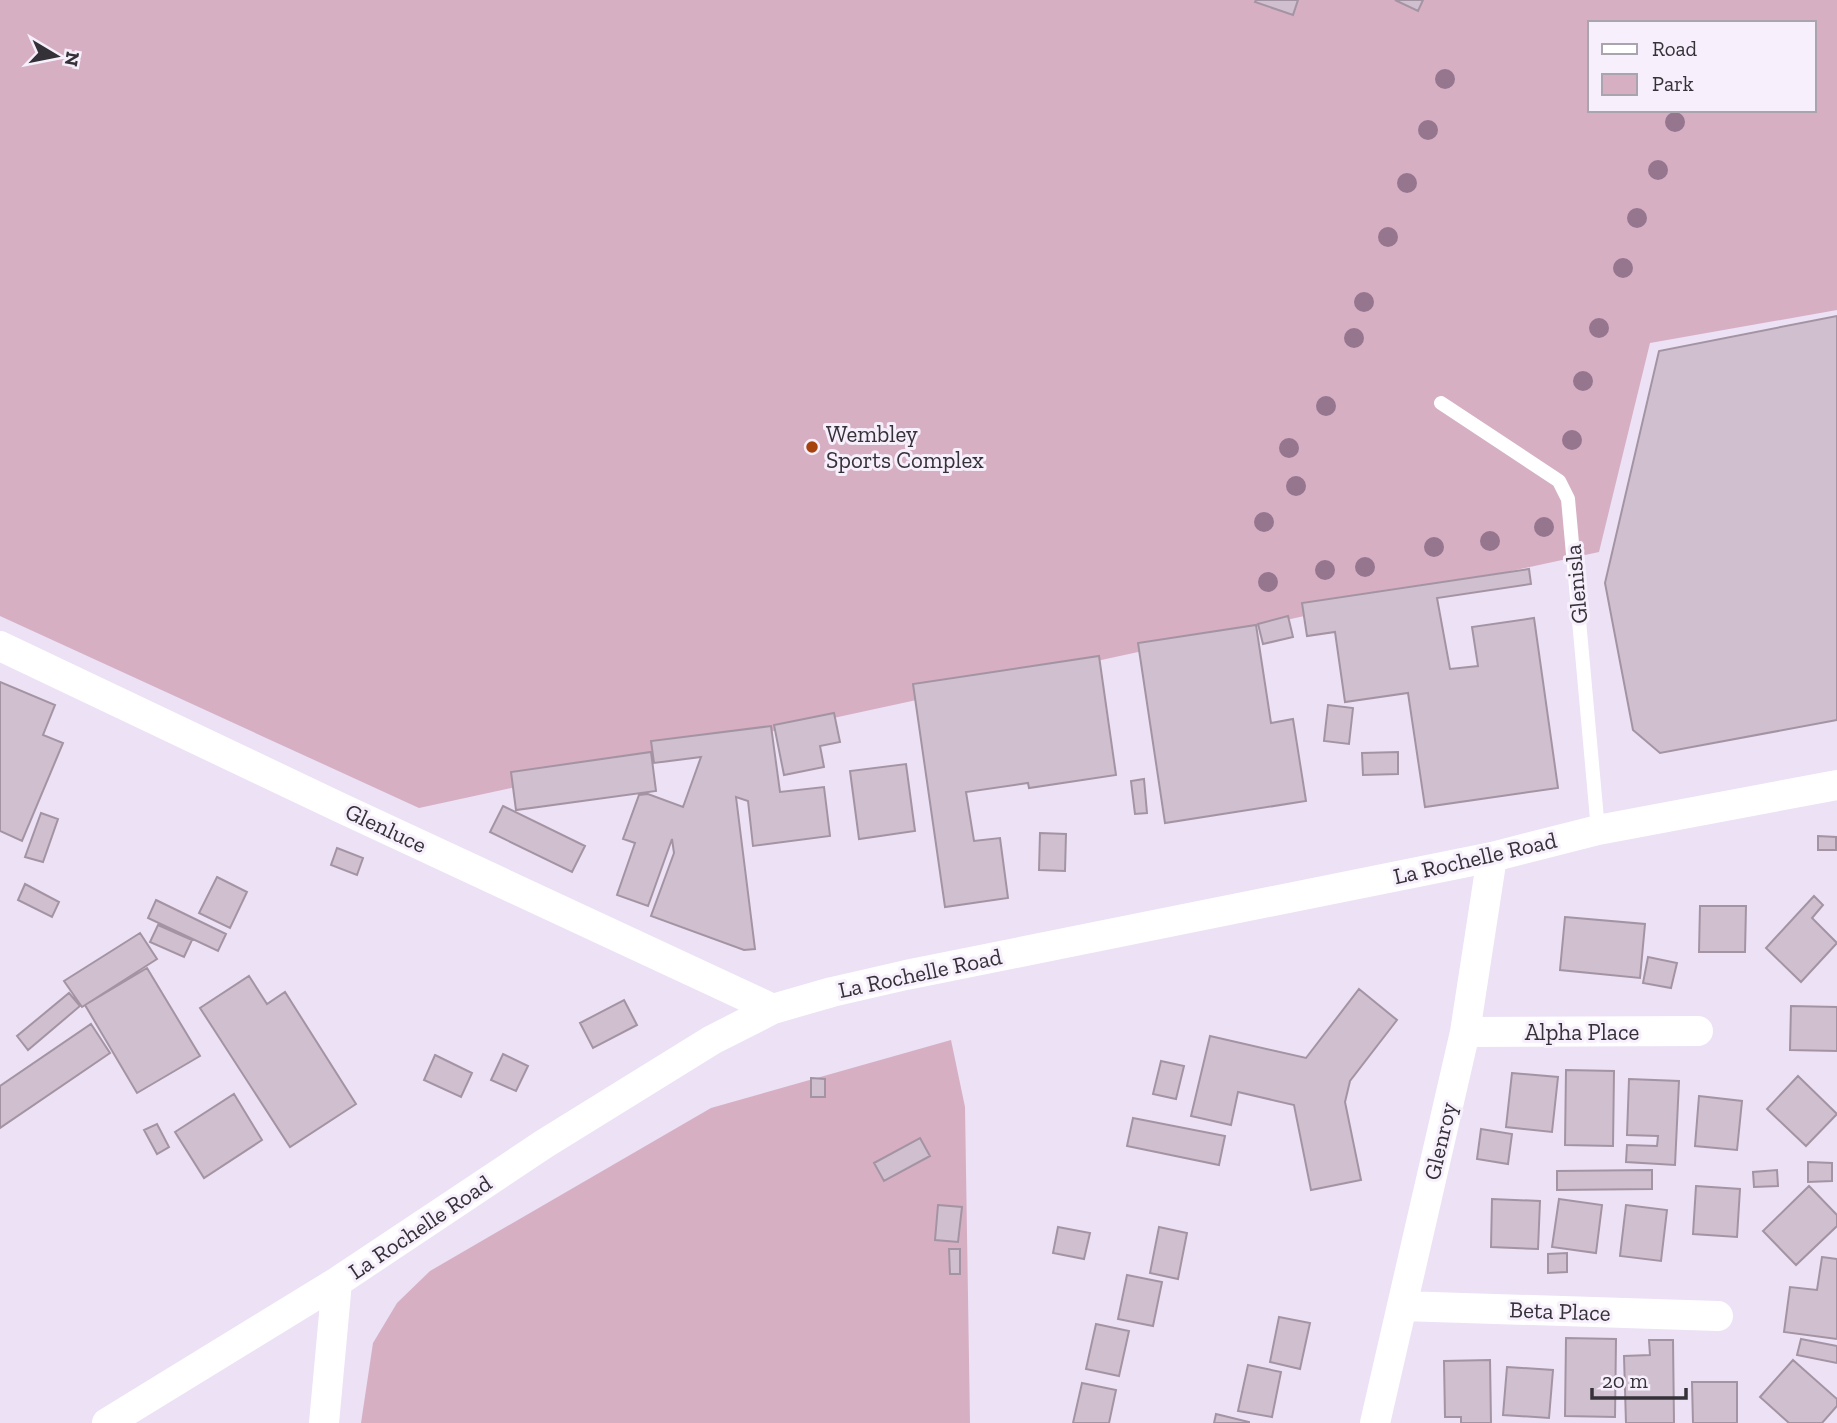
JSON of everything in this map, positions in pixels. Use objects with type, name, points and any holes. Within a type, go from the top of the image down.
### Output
[{"type":"street","name":"Glenluce","points":[[0,646],[773,1009]]},
{"type":"street","name":"La Rochelle Road","points":[[107,1423],[337,1282],[544,1144],[712,1040],[773,1009],[906,975],[1492,857],[1598,830],[1837,785]]},
{"type":"street","name":"Glenroy","points":[[1375,1423],[1465,1032],[1492,857]]},
{"type":"street","name":"Alpha Place","points":[[1465,1032],[1698,1031]]},
{"type":"street","points":[[324,1423],[337,1282]]},
{"type":"street","name":"Beta Place","points":[[1402,1306],[1718,1316]]},
{"type":"lane","name":"Glenisla","points":[[1441,403],[1559,481],[1568,499],[1598,830]]},
{"type":"green space","name":"Wembley Sports Complex","points":[[0,0],[1837,0],[1837,310],[1650,343],[1599,552],[419,808],[0,616]]},
{"type":"green space","points":[[951,1040],[965,1107],[970,1423],[361,1423],[373,1343],[397,1303],[430,1271],[711,1108]]},
{"type":"building","points":[[1298,0],[1293,15],[1255,2]]},
{"type":"building","points":[[1395,0],[1423,0],[1418,11]]},
{"type":"building","points":[[1837,316],[1837,720],[1660,753],[1633,730],[1605,583],[1659,351]]},
{"type":"building","points":[[1529,569],[1531,584],[1437,598],[1450,669],[1478,666],[1472,627],[1534,618],[1558,788],[1425,807],[1408,693],[1345,702],[1335,632],[1307,636],[1302,603]]},
{"type":"building","points":[[1288,616],[1293,637],[1263,644],[1258,624]]},
{"type":"building","points":[[1256,625],[1271,723],[1293,719],[1306,801],[1165,823],[1138,643]]},
{"type":"building","points":[[1099,656],[1116,775],[1029,788],[1028,783],[966,792],[974,841],[1000,838],[1008,898],[945,907],[913,684]]},
{"type":"building","points":[[0,682],[55,705],[43,735],[63,743],[22,841],[0,831]]},
{"type":"building","points":[[1328,705],[1353,708],[1349,744],[1324,741]]},
{"type":"building","points":[[834,713],[840,742],[820,746],[824,767],[784,775],[774,725]]},
{"type":"building","points":[[771,726],[780,792],[824,787],[830,836],[753,846],[748,801],[736,797],[755,949],[744,950],[651,916],[674,853],[672,839],[648,906],[617,895],[635,843],[623,839],[639,795],[648,794],[683,807],[701,757],[654,763],[651,741]]},
{"type":"building","points":[[651,752],[656,791],[516,810],[511,772]]},
{"type":"building","points":[[1398,752],[1398,774],[1363,775],[1362,753]]},
{"type":"building","points":[[906,764],[915,831],[859,839],[850,771]]},
{"type":"building","points":[[1144,779],[1147,813],[1135,814],[1131,781]]},
{"type":"building","points":[[503,806],[585,846],[572,872],[490,832]]},
{"type":"building","points":[[41,813],[58,819],[43,862],[25,857]]},
{"type":"building","points":[[1040,833],[1066,834],[1065,871],[1039,870]]},
{"type":"building","points":[[1818,836],[1836,837],[1836,850],[1818,850]]},
{"type":"building","points":[[337,848],[363,858],[357,875],[331,865]]},
{"type":"building","points":[[217,877],[247,892],[230,928],[199,913]]},
{"type":"building","points":[[25,884],[59,902],[52,917],[18,900]]},
{"type":"building","points":[[1814,896],[1823,905],[1812,918],[1837,943],[1801,982],[1766,948]]},
{"type":"building","points":[[156,900],[226,934],[218,951],[148,918]]},
{"type":"building","points":[[1700,906],[1746,906],[1745,952],[1699,952]]},
{"type":"building","points":[[1565,917],[1645,924],[1640,978],[1560,970]]},
{"type":"building","points":[[158,925],[192,940],[184,957],[150,942]]},
{"type":"building","points":[[140,933],[157,959],[82,1007],[64,981]]},
{"type":"building","points":[[1648,957],[1677,963],[1671,988],[1643,983]]},
{"type":"building","points":[[147,968],[200,1056],[137,1093],[85,1005]]},
{"type":"building","points":[[249,976],[267,1004],[285,992],[356,1104],[290,1147],[200,1008]]},
{"type":"building","points":[[1359,989],[1397,1020],[1350,1081],[1345,1102],[1361,1180],[1311,1190],[1294,1105],[1238,1092],[1231,1125],[1191,1116],[1210,1036],[1306,1058]]},
{"type":"building","points":[[69,993],[80,1006],[28,1050],[17,1036]]},
{"type":"building","points":[[624,1000],[637,1025],[593,1048],[580,1023]]},
{"type":"building","points":[[1791,1006],[1837,1007],[1837,1051],[1790,1050]]},
{"type":"building","points":[[91,1024],[110,1053],[0,1128],[0,1086]]},
{"type":"building","points":[[503,1054],[528,1066],[516,1091],[491,1080]]},
{"type":"building","points":[[435,1055],[472,1073],[461,1097],[424,1080]]},
{"type":"building","points":[[1161,1061],[1184,1066],[1176,1099],[1153,1094]]},
{"type":"building","points":[[1566,1070],[1614,1071],[1613,1146],[1565,1145]]},
{"type":"building","points":[[1512,1073],[1558,1077],[1552,1132],[1506,1127]]},
{"type":"building","points":[[1798,1076],[1837,1114],[1806,1146],[1767,1109]]},
{"type":"building","points":[[811,1078],[825,1079],[825,1097],[811,1097]]},
{"type":"building","points":[[1629,1079],[1679,1081],[1675,1165],[1626,1162],[1627,1145],[1657,1146],[1658,1136],[1627,1135]]},
{"type":"building","points":[[234,1094],[262,1140],[204,1178],[175,1132]]},
{"type":"building","points":[[1699,1096],[1742,1101],[1737,1150],[1695,1146]]},
{"type":"building","points":[[1133,1118],[1225,1136],[1219,1165],[1127,1146]]},
{"type":"building","points":[[157,1124],[169,1147],[157,1154],[144,1130]]},
{"type":"building","points":[[1481,1129],[1512,1134],[1508,1164],[1477,1159]]},
{"type":"building","points":[[920,1138],[930,1156],[884,1181],[874,1163]]},
{"type":"building","points":[[1808,1162],[1832,1163],[1832,1181],[1808,1182]]},
{"type":"building","points":[[1652,1170],[1652,1189],[1557,1190],[1557,1171]]},
{"type":"building","points":[[1777,1170],[1778,1186],[1754,1187],[1753,1172]]},
{"type":"building","points":[[1696,1186],[1740,1189],[1737,1237],[1693,1234]]},
{"type":"building","points":[[1809,1186],[1837,1215],[1837,1226],[1796,1265],[1763,1231]]},
{"type":"building","points":[[1492,1199],[1540,1201],[1538,1249],[1491,1247]]},
{"type":"building","points":[[1559,1199],[1602,1205],[1596,1253],[1552,1247]]},
{"type":"building","points":[[938,1205],[962,1207],[958,1242],[935,1240]]},
{"type":"building","points":[[1626,1205],[1667,1210],[1661,1261],[1620,1256]]},
{"type":"building","points":[[1058,1227],[1090,1233],[1084,1259],[1053,1253]]},
{"type":"building","points":[[1159,1227],[1187,1233],[1178,1279],[1150,1273]]},
{"type":"building","points":[[949,1249],[960,1249],[960,1274],[950,1274]]},
{"type":"building","points":[[1567,1253],[1567,1272],[1548,1273],[1548,1254]]},
{"type":"building","points":[[1822,1257],[1837,1259],[1837,1339],[1784,1332],[1790,1287],[1817,1290]]},
{"type":"building","points":[[1127,1275],[1162,1282],[1153,1326],[1118,1319]]},
{"type":"building","points":[[1279,1317],[1310,1323],[1300,1369],[1270,1362]]},
{"type":"building","points":[[1096,1324],[1129,1331],[1119,1376],[1086,1369]]},
{"type":"building","points":[[1566,1338],[1616,1339],[1615,1417],[1565,1416]]},
{"type":"building","points":[[1801,1339],[1837,1346],[1837,1363],[1797,1355]]},
{"type":"building","points":[[1649,1340],[1673,1340],[1674,1423],[1626,1423],[1624,1356],[1650,1355]]},
{"type":"building","points":[[1490,1360],[1491,1423],[1461,1423],[1461,1417],[1445,1417],[1444,1361]]},
{"type":"building","points":[[1793,1360],[1837,1399],[1837,1406],[1822,1423],[1789,1423],[1760,1397]]},
{"type":"building","points":[[1248,1365],[1281,1372],[1272,1417],[1238,1411]]},
{"type":"building","points":[[1507,1367],[1553,1370],[1549,1418],[1503,1415]]},
{"type":"building","points":[[1692,1382],[1737,1382],[1737,1423],[1693,1423]]},
{"type":"building","points":[[1082,1383],[1116,1390],[1109,1423],[1073,1423]]},
{"type":"building","points":[[1216,1414],[1249,1422],[1249,1423],[1214,1423]]},
{"type":"place","name":"Wembley Sports Complex","points":[[812,447]]}]
